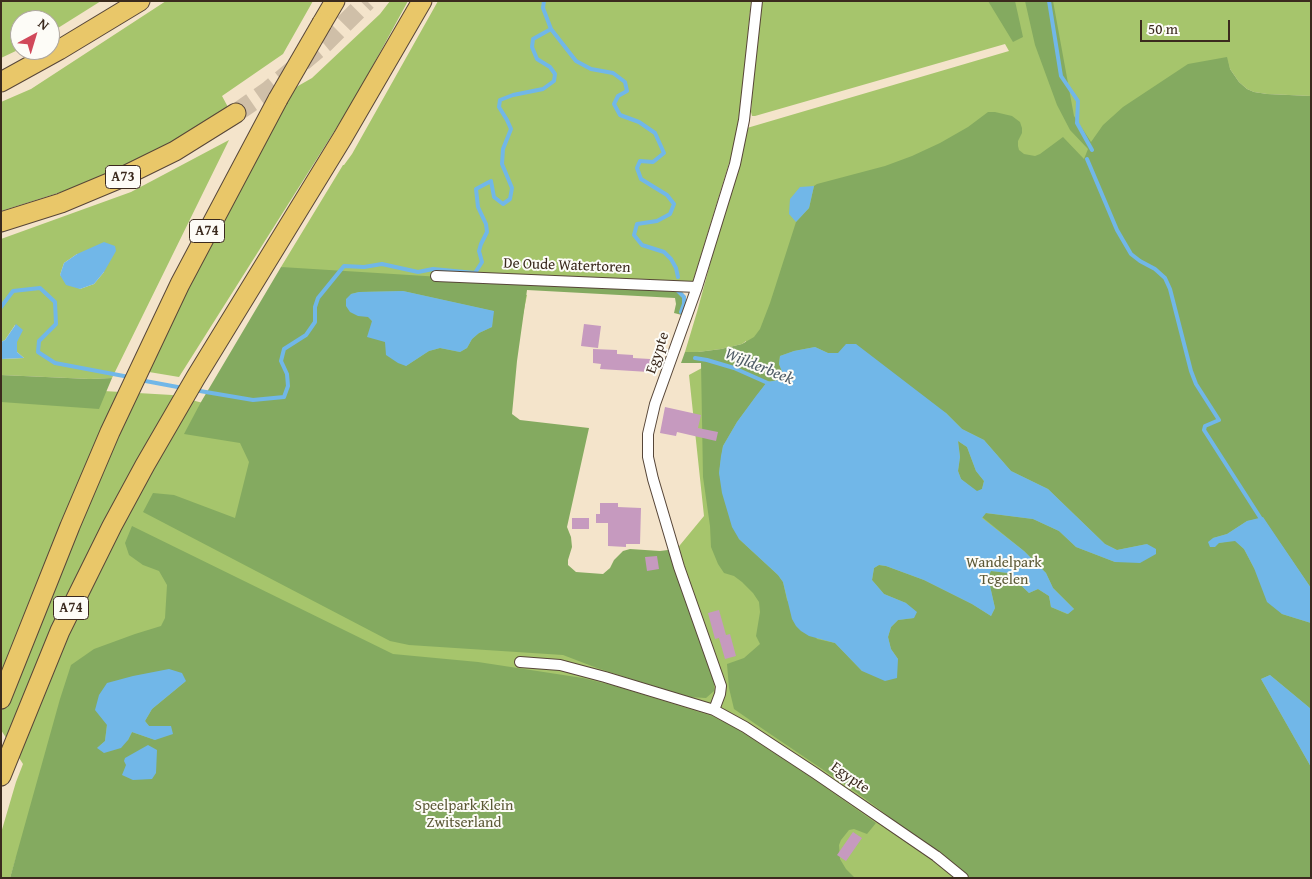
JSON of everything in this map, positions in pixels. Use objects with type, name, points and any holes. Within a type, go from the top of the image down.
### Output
[{"type":"highway","points":[[1,82],[60,50],[140,1]]},
{"type":"highway","name":"A74","points":[[1,699],[66,535],[140,366],[204,237],[278,99],[335,1]]},
{"type":"highway","name":"A74","points":[[1,776],[60,631],[112,526],[196,376],[343,137],[422,1]]},
{"type":"highway","name":"A73","points":[[1,222],[61,203],[116,180],[175,151],[236,113]]},
{"type":"street","name":"Egypte","points":[[714,710],[721,686],[680,566],[653,479],[648,457],[648,434],[655,404],[697,287],[736,164],[744,120],[757,1]]},
{"type":"street","name":"De Oude Watertoren","points":[[436,276],[697,287]]},
{"type":"street","name":"Egypte","points":[[520,662],[560,666],[596,674],[714,710],[745,727],[816,772],[936,856],[963,878]]},
{"type":"green space","points":[[1,1],[101,1],[60,27],[60,10],[10,10],[10,54],[1,58]]},
{"type":"green space","points":[[166,1],[313,1],[283,54],[222,96],[229,109],[99,180],[1,211],[1,102],[31,89]]},
{"type":"green space","points":[[390,1],[408,1],[354,100],[179,377],[149,372],[193,274],[291,90],[312,78],[380,14]]},
{"type":"green space","name":"Wandelpark Tegelen","points":[[438,1],[751,1],[741,103],[734,147],[690,291],[465,278],[527,295],[500,428],[557,577],[599,585],[666,562],[704,516],[689,375],[746,344],[746,341],[742,344],[721,349],[685,352],[747,128],[1009,51],[1005,44],[752,116],[757,27],[761,1],[1311,1],[1311,96],[1267,94],[1247,89],[1239,82],[1230,69],[1227,58],[1237,97],[1311,105],[1311,878],[610,878],[16,858],[10,878],[1,878],[1,833],[23,764],[1,730],[1,385],[172,395],[238,412],[283,267],[281,267],[343,165],[352,154]]},
{"type":"green space","points":[[988,1],[1015,1],[1023,37],[1013,42]]},
{"type":"green space","points":[[1025,1],[1053,1],[1074,116],[1091,142],[1103,125],[1123,107],[1188,64],[1227,57],[1230,69],[1239,82],[1247,89],[1267,94],[1311,96],[1311,588],[1263,518],[1247,521],[1227,534],[1213,538],[1219,543],[1235,540],[1244,549],[1282,614],[1311,623],[1311,709],[1270,675],[1261,679],[1311,767],[1311,878],[971,878],[856,792],[734,709],[729,688],[727,664],[744,658],[760,644],[756,636],[760,612],[759,602],[742,582],[734,576],[724,573],[711,547],[703,477],[701,363],[681,363],[685,352],[721,349],[742,344],[754,337],[760,329],[770,303],[796,222],[809,208],[814,186],[817,184],[885,166],[912,156],[968,127],[988,112],[1012,116],[1020,122],[1022,133],[1018,146],[1019,150],[1024,154],[1035,156],[1040,154],[1063,137],[1084,159],[1088,149],[1070,130],[1057,105],[1035,45]],"holes":[[[815,347],[828,353],[839,353],[946,413],[962,429],[984,440],[1011,471],[1048,489],[1105,544],[1117,550],[1147,544],[1115,562],[1076,547],[1059,531],[1033,519],[985,513],[982,517],[1024,551],[1046,573],[1053,588],[1074,609],[1067,614],[1051,607],[1049,596],[1038,589],[1029,593],[1008,573],[991,571],[988,577],[995,608],[991,616],[972,604],[924,580],[879,565],[874,568],[872,580],[884,594],[906,603],[914,618],[898,620],[891,627],[888,637],[891,649],[898,659],[862,671],[835,643],[817,639],[787,600],[783,582],[778,575],[739,539],[719,473],[723,446],[737,422],[767,382],[778,380],[783,374],[779,364],[780,356]]]},
{"type":"green space","points":[[229,140],[112,378],[90,379],[1,375],[1,359],[24,358],[17,352],[15,325],[5,340],[1,342],[1,239],[131,192]],"holes":[[[77,254],[104,272],[94,284],[80,289],[60,275],[64,263]]]},
{"type":"green space","points":[[281,267],[682,292],[686,297],[686,302],[682,315],[674,313],[675,298],[527,290],[512,414],[520,420],[589,428],[567,527],[572,547],[568,565],[576,572],[603,574],[623,551],[630,549],[668,550],[714,673],[714,691],[706,698],[688,697],[563,655],[409,645],[390,641],[143,512],[153,493],[174,495],[235,518],[249,462],[240,443],[184,434]],"holes":[[[403,291],[493,311],[492,327],[479,333],[472,339],[467,348],[460,352],[440,348],[429,351],[406,366],[385,342],[372,321],[351,294],[359,292]]]},
{"type":"green space","points":[[1,375],[90,379],[112,378],[99,409],[1,402]]},
{"type":"green space","points":[[958,441],[967,447],[976,471],[984,481],[982,489],[977,492],[961,479],[958,471],[960,457]]},
{"type":"green space","name":"Speelpark Klein Zwitserland","points":[[132,526],[393,654],[478,662],[583,678],[712,716],[734,727],[876,823],[867,834],[854,829],[849,830],[839,845],[840,859],[855,878],[10,878],[71,665],[94,649],[161,626],[165,618],[167,585],[159,571],[143,565],[129,555],[125,543]],"holes":[[[186,681],[152,709],[145,721],[149,726],[171,726],[155,740],[132,732],[128,740],[97,748],[105,741],[107,724]]]},
{"type":"water","points":[[814,186],[809,208],[796,222],[789,214],[790,199],[800,187]]},
{"type":"water","points":[[104,242],[115,246],[116,251],[104,272],[94,284],[80,289],[66,285],[60,275],[64,263],[77,254]]},
{"type":"water","points":[[403,291],[494,311],[492,327],[479,333],[472,339],[467,348],[460,352],[440,348],[429,351],[406,366],[398,363],[386,355],[385,342],[367,337],[372,321],[368,317],[358,316],[350,312],[346,306],[346,299],[351,294],[359,292]]},
{"type":"water","points":[[16,324],[23,330],[17,342],[17,352],[24,358],[1,359],[1,342],[5,340]]},
{"type":"water","points":[[846,344],[856,344],[946,413],[962,429],[984,440],[1011,471],[1048,489],[1105,544],[1117,550],[1147,544],[1156,549],[1156,554],[1140,563],[1115,562],[1076,547],[1059,531],[1033,519],[986,513],[982,518],[1024,551],[1046,573],[1053,588],[1074,609],[1068,614],[1051,607],[1049,596],[1038,589],[1029,593],[1008,573],[991,571],[988,577],[995,608],[991,616],[972,604],[924,580],[879,565],[874,568],[872,580],[884,594],[906,603],[917,612],[914,618],[898,620],[891,627],[888,637],[891,649],[898,659],[897,678],[885,681],[862,671],[835,643],[809,636],[796,626],[792,619],[783,582],[778,575],[739,539],[732,527],[722,493],[719,473],[723,446],[737,422],[767,382],[778,380],[783,374],[779,364],[780,356],[815,347],[828,353],[838,353]],"holes":[[[958,441],[967,447],[976,471],[984,481],[982,489],[977,491],[961,479],[958,471],[960,457]]]},
{"type":"water","points":[[1263,517],[1311,588],[1311,623],[1282,614],[1267,602],[1254,568],[1244,549],[1235,541],[1219,543],[1215,547],[1210,547],[1208,542],[1213,538],[1227,534],[1247,521]]},
{"type":"water","points":[[169,669],[182,673],[186,681],[152,709],[145,721],[149,726],[171,726],[173,734],[155,740],[132,732],[121,748],[104,753],[97,748],[105,741],[107,725],[95,710],[99,695],[107,683]]},
{"type":"water","points":[[1270,675],[1311,709],[1311,767],[1261,679]]},
{"type":"water","points":[[148,745],[157,750],[156,773],[152,779],[133,780],[122,775],[126,765],[125,758]]},
{"type":"building","points":[[584,324],[601,326],[598,348],[581,346]]},
{"type":"building","points":[[593,349],[617,350],[617,354],[633,355],[633,358],[650,359],[649,372],[600,369],[601,364],[593,363]]},
{"type":"building","points":[[665,407],[701,415],[698,428],[718,432],[716,441],[677,432],[676,436],[660,433]]},
{"type":"building","points":[[600,503],[618,503],[618,507],[641,508],[640,544],[626,544],[626,547],[608,546],[608,523],[596,523],[596,514],[600,514]]},
{"type":"building","points":[[572,518],[589,518],[589,529],[572,529]]},
{"type":"building","points":[[657,556],[659,569],[647,571],[645,557]]},
{"type":"building","points":[[719,610],[726,635],[730,634],[736,656],[725,659],[719,638],[726,636],[715,639],[708,613]]},
{"type":"building","points":[[853,832],[862,838],[846,861],[837,855]]},
{"type":"waterway","name":"Wijlderbeek","points":[[544,1],[543,8],[551,29],[576,61],[591,69],[613,73],[625,82],[627,91],[618,96],[614,104],[620,115],[639,122],[655,133],[664,153],[653,162],[640,161],[637,168],[641,179],[667,195],[674,204],[670,214],[657,221],[637,224],[634,235],[642,245],[664,252],[671,259],[678,277]]},
{"type":"waterway","points":[[1049,1],[1061,76],[1078,101],[1077,123],[1092,150]]},
{"type":"waterway","points":[[194,390],[253,400],[284,397],[288,386],[287,374],[281,361],[284,349],[306,335],[315,322],[315,307],[318,298],[344,266],[364,267],[382,264],[418,272],[433,269],[475,273],[482,262],[479,251],[487,232],[486,224],[478,207],[476,189],[491,181],[494,197],[503,204],[510,199],[512,188],[502,164],[503,149],[511,129],[499,107],[500,100],[513,95],[543,89],[554,81],[555,74],[550,67],[537,59],[532,47],[533,39],[551,29]]},
{"type":"waterway","points":[[1087,159],[1117,230],[1131,254],[1155,269],[1165,278],[1170,289],[1191,371],[1196,384],[1219,420],[1205,426],[1204,430],[1263,522]]},
{"type":"waterway","points":[[1,307],[13,291],[40,288],[55,302],[56,324],[39,341],[38,352],[55,363],[129,377]]},
{"type":"waterway","name":"Wijlderbeek","points":[[677,290],[684,297],[681,312]]},
{"type":"waterway","name":"Wijlderbeek","points":[[695,358],[734,368],[770,384]]},
{"type":"waterway","points":[[140,380],[183,388]]},
{"type":"tunnel","points":[[236,113],[269,90],[325,43],[367,1]]}]
